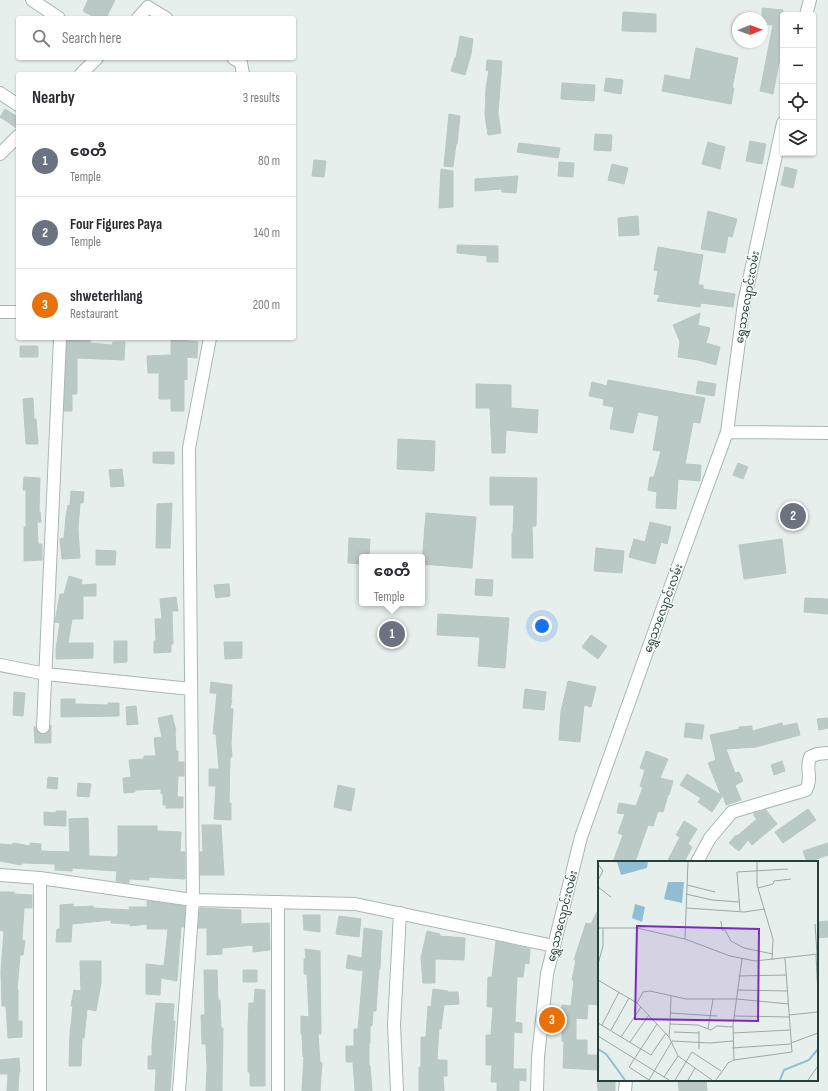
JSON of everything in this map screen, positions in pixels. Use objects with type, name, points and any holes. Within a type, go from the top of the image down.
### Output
[{"type":"street","points":[[32,0],[57,16]]},
{"type":"street","points":[[807,12],[810,0]]},
{"type":"street","points":[[140,16],[150,4],[164,16]]},
{"type":"street","points":[[83,72],[95,60]]},
{"type":"street","points":[[236,60],[241,63],[243,72]]},
{"type":"street","points":[[0,93],[16,104]]},
{"type":"street","name":"ရွှေသာလျောင်းလမ်း","points":[[537,1091],[538,1057],[546,981],[581,837],[727,432],[744,303],[780,137]]},
{"type":"street","points":[[0,154],[16,138]]},
{"type":"street","points":[[0,312],[16,312]]},
{"type":"street","points":[[43,727],[60,340]]},
{"type":"street","points":[[179,1091],[193,900],[189,448],[210,340]]},
{"type":"street","points":[[727,432],[828,433]]},
{"type":"street","points":[[0,665],[46,674],[191,689]]},
{"type":"street","points":[[698,861],[710,838],[732,812],[806,790],[810,784],[808,762],[810,757],[817,754],[828,753]]},
{"type":"street","points":[[0,875],[40,878],[193,900],[356,904],[554,946]]},
{"type":"street","points":[[40,878],[40,1091]]},
{"type":"street","points":[[278,902],[278,1091]]},
{"type":"street","points":[[397,1091],[394,1026],[400,913]]},
{"type":"street","points":[[624,1091],[626,1081]]},
{"type":"building","points":[[88,0],[115,0],[107,16],[92,16],[83,11]]},
{"type":"building","points":[[762,8],[783,10],[783,12],[780,12],[780,58],[773,94],[760,91],[773,25],[768,25],[768,12],[762,12]]},
{"type":"building","points":[[623,12],[656,14],[656,32],[622,31]]},
{"type":"building","points":[[460,36],[473,39],[471,54],[465,75],[451,71],[456,58]]},
{"type":"building","points":[[696,48],[738,58],[732,88],[734,88],[731,104],[662,91],[665,75],[690,80]]},
{"type":"building","points":[[487,60],[502,61],[498,113],[501,133],[488,135],[485,115],[486,88],[489,71],[486,70]]},
{"type":"building","points":[[606,78],[623,80],[621,94],[604,91]]},
{"type":"building","points":[[562,83],[595,85],[594,101],[561,99]]},
{"type":"building","points":[[5,109],[16,116],[16,128],[0,117]]},
{"type":"building","points":[[449,114],[460,116],[453,167],[444,166]]},
{"type":"building","points":[[595,134],[612,135],[611,151],[594,150]]},
{"type":"building","points":[[750,141],[766,144],[762,164],[746,161]]},
{"type":"building","points":[[708,142],[725,147],[720,169],[702,164]]},
{"type":"building","points":[[519,143],[560,148],[558,158],[517,152]]},
{"type":"building","points":[[314,160],[326,161],[324,177],[312,176]]},
{"type":"building","points":[[559,162],[574,163],[573,177],[558,176]]},
{"type":"building","points":[[612,164],[628,168],[624,184],[608,180]]},
{"type":"building","points":[[785,167],[797,170],[793,188],[781,185]]},
{"type":"building","points":[[441,169],[453,171],[453,207],[439,208]]},
{"type":"building","points":[[518,176],[516,193],[502,192],[502,189],[475,191],[475,179]]},
{"type":"building","points":[[708,211],[737,219],[732,237],[728,236],[725,253],[701,249]]},
{"type":"building","points":[[638,216],[639,235],[619,236],[618,218]]},
{"type":"building","points":[[457,245],[498,246],[498,262],[487,262],[487,256],[457,253]]},
{"type":"building","points":[[658,247],[703,255],[698,285],[703,285],[703,289],[735,294],[733,307],[701,303],[700,307],[657,301],[660,295],[654,294],[658,271],[654,270]]},
{"type":"building","points":[[700,313],[698,325],[710,328],[706,343],[720,347],[716,365],[678,357],[680,342],[673,325]]},
{"type":"building","points":[[67,340],[90,340],[90,343],[112,345],[113,342],[125,342],[124,360],[77,358],[77,394],[72,394],[72,411],[64,411]]},
{"type":"building","points":[[171,340],[198,342],[197,358],[187,357],[187,380],[184,379],[184,411],[171,411],[171,399],[159,399],[159,373],[148,373],[147,356],[171,355]]},
{"type":"building","points":[[20,346],[38,346],[38,357],[20,357]]},
{"type":"building","points":[[608,380],[705,398],[700,423],[693,422],[685,464],[701,465],[700,481],[678,479],[676,509],[656,508],[657,492],[648,490],[650,477],[654,477],[661,451],[653,450],[659,416],[638,412],[633,433],[610,429],[614,407],[603,405],[604,399],[589,396],[592,382],[607,386]]},
{"type":"building","points":[[698,381],[716,384],[714,396],[696,393]]},
{"type":"building","points":[[476,384],[511,385],[511,408],[538,410],[537,433],[506,430],[505,453],[492,453],[490,408],[476,408]]},
{"type":"building","points":[[33,398],[34,419],[36,419],[38,444],[26,444],[23,399]]},
{"type":"building","points":[[398,439],[435,441],[434,471],[397,469]]},
{"type":"building","points":[[153,452],[174,452],[174,464],[153,463]]},
{"type":"building","points":[[738,463],[748,467],[743,479],[733,475]]},
{"type":"building","points":[[122,469],[124,486],[111,487],[109,470]]},
{"type":"building","points":[[24,477],[40,478],[39,512],[41,522],[37,522],[38,544],[42,544],[42,560],[24,561],[26,490],[23,490]]},
{"type":"building","points":[[490,477],[537,478],[536,526],[532,526],[533,558],[512,558],[514,505],[490,505]]},
{"type":"building","points":[[71,491],[84,492],[83,503],[80,503],[78,529],[80,558],[62,559],[60,539],[64,538],[68,505],[70,506]]},
{"type":"building","points":[[172,503],[170,548],[156,548],[157,504]]},
{"type":"building","points":[[426,513],[476,517],[472,568],[425,564],[425,554],[423,554]]},
{"type":"building","points":[[650,522],[671,527],[667,544],[661,542],[655,564],[629,557],[634,539],[645,542]]},
{"type":"building","points":[[349,538],[370,539],[369,554],[359,554],[359,564],[348,563]]},
{"type":"building","points":[[782,539],[786,573],[744,579],[739,545]]},
{"type":"building","points":[[596,548],[624,551],[622,573],[594,571]]},
{"type":"building","points":[[96,550],[116,551],[115,565],[96,565]]},
{"type":"building","points":[[69,576],[82,580],[81,585],[96,584],[96,596],[83,596],[83,619],[72,619],[68,643],[93,643],[93,658],[56,659],[60,623],[55,622],[60,594],[64,594]]},
{"type":"building","points":[[476,579],[493,580],[492,596],[475,595]]},
{"type":"building","points":[[229,584],[230,596],[216,598],[214,585]]},
{"type":"building","points":[[176,597],[178,611],[172,611],[173,644],[171,644],[171,652],[154,653],[154,641],[156,641],[155,619],[162,619],[160,599]]},
{"type":"building","points":[[805,598],[828,599],[828,614],[804,612]]},
{"type":"building","points":[[438,614],[509,618],[505,668],[478,666],[480,637],[437,635]]},
{"type":"building","points":[[591,635],[607,646],[598,659],[582,647]]},
{"type":"building","points":[[114,641],[127,641],[127,662],[114,663]]},
{"type":"building","points":[[224,642],[242,642],[242,658],[225,659]]},
{"type":"building","points":[[568,681],[596,687],[591,707],[584,705],[580,742],[559,740],[561,711]]},
{"type":"building","points":[[211,682],[232,685],[232,700],[230,708],[233,709],[231,743],[232,757],[230,757],[229,803],[231,803],[231,820],[214,819],[216,786],[209,786],[209,769],[219,769],[216,734],[213,734],[217,693],[210,693]]},
{"type":"building","points":[[525,689],[546,692],[544,710],[523,708]]},
{"type":"building","points":[[14,692],[25,693],[23,716],[13,715]]},
{"type":"building","points":[[61,699],[75,699],[75,704],[108,705],[108,703],[119,703],[119,716],[61,717]]},
{"type":"building","points":[[136,706],[138,724],[127,725],[126,707]]},
{"type":"building","points":[[172,715],[176,731],[176,751],[178,751],[178,762],[184,762],[184,776],[178,776],[177,797],[183,797],[183,808],[166,808],[166,805],[163,805],[163,794],[161,794],[161,789],[135,790],[135,792],[124,793],[123,778],[131,777],[129,760],[144,759],[144,756],[156,756],[154,738],[162,737],[158,718]]},
{"type":"building","points":[[828,718],[828,728],[819,730],[817,719]]},
{"type":"building","points":[[686,723],[704,725],[702,739],[684,737]]},
{"type":"building","points":[[782,723],[783,726],[797,723],[800,735],[756,747],[726,749],[735,773],[739,772],[743,781],[735,785],[741,800],[726,805],[723,795],[712,812],[698,802],[701,798],[680,785],[687,774],[721,795],[708,763],[716,760],[710,735],[739,729],[739,727],[752,726],[752,731]]},
{"type":"building","points":[[51,725],[51,743],[35,743],[34,726],[39,733],[43,734],[49,731]]},
{"type":"building","points":[[646,751],[668,759],[660,778],[673,781],[669,795],[663,812],[658,811],[653,826],[648,825],[635,861],[613,861],[623,835],[618,833],[625,814],[617,813],[619,803],[636,806],[643,787],[640,786],[645,770],[640,768]]},
{"type":"building","points":[[782,761],[785,771],[774,775],[771,765]]},
{"type":"building","points":[[48,777],[58,778],[57,789],[47,788]]},
{"type":"building","points":[[78,783],[91,784],[89,797],[77,796]]},
{"type":"building","points":[[338,785],[355,789],[351,811],[334,807]]},
{"type":"building","points":[[808,809],[816,820],[783,843],[775,832]]},
{"type":"building","points":[[766,810],[777,824],[752,845],[748,840],[739,851],[729,843],[736,835],[737,836],[757,819],[754,816],[754,813]]},
{"type":"building","points":[[56,811],[66,811],[66,826],[44,825],[44,812],[56,813]]},
{"type":"building","points":[[88,818],[89,856],[117,857],[118,826],[157,826],[157,831],[181,832],[180,852],[185,852],[185,879],[149,877],[149,880],[129,879],[129,883],[116,881],[117,871],[72,868],[72,871],[55,870],[55,864],[22,863],[21,865],[0,861],[0,844],[12,845],[13,843],[30,846],[30,843],[41,844],[41,851],[70,852],[69,819]]},
{"type":"building","points":[[684,821],[697,829],[688,844],[692,847],[685,861],[668,861],[680,837],[676,835]]},
{"type":"building","points":[[202,825],[221,825],[224,875],[200,875],[200,852],[203,852]]},
{"type":"building","points":[[828,843],[828,855],[810,861],[807,861],[803,851]]},
{"type":"building","points":[[0,892],[14,892],[14,894],[32,895],[32,908],[24,908],[22,940],[25,941],[23,955],[20,955],[17,990],[18,1021],[22,1021],[22,1037],[8,1038],[6,1006],[2,1006],[1,972],[4,931],[0,930]]},
{"type":"building","points":[[147,901],[185,906],[184,927],[181,927],[177,981],[161,978],[160,995],[146,994],[146,964],[164,966],[168,929],[147,929],[147,924],[130,926],[130,924],[111,923],[111,920],[72,924],[71,942],[56,942],[57,929],[60,929],[60,905],[73,904],[74,907],[93,906],[93,908],[130,910],[129,907],[147,907]]},
{"type":"building","points":[[200,908],[241,910],[241,924],[269,923],[270,950],[253,952],[253,945],[222,948],[222,954],[207,955],[207,928],[198,928]]},
{"type":"building","points":[[598,910],[598,1005],[588,1004],[587,1019],[576,1018],[576,1040],[587,1040],[587,1055],[598,1055],[598,1070],[563,1068],[564,1042],[562,1041],[562,1005],[571,1006],[574,980],[572,980],[576,960],[574,960],[586,923],[591,924]]},
{"type":"building","points":[[303,915],[320,915],[320,932],[304,930]]},
{"type":"building","points":[[339,916],[361,919],[359,937],[336,934]]},
{"type":"building","points":[[828,921],[828,937],[818,938],[818,922]]},
{"type":"building","points":[[364,928],[382,931],[380,969],[376,1011],[373,1011],[372,1026],[370,1026],[369,1066],[372,1091],[355,1091],[353,1062],[346,1062],[346,1046],[354,1046],[354,1029],[358,1029],[363,971],[346,968],[348,955],[362,958]]},
{"type":"building","points":[[427,931],[440,934],[440,936],[465,938],[464,960],[435,959],[435,983],[423,983],[421,958]]},
{"type":"building","points":[[496,941],[530,949],[529,964],[525,963],[523,977],[517,977],[515,1022],[522,1023],[522,1033],[514,1032],[513,1069],[526,1069],[526,1081],[519,1080],[519,1091],[497,1091],[497,1082],[491,1082],[492,1065],[486,1065],[486,1035],[491,1035],[493,1007],[487,1007],[488,977],[492,977]]},
{"type":"building","points":[[305,949],[320,951],[321,1034],[318,1034],[320,1062],[322,1063],[320,1091],[302,1091],[304,1056],[303,1057],[301,1016],[309,1017],[307,974],[304,974],[304,959],[306,959]]},
{"type":"building","points":[[80,961],[101,961],[101,983],[96,1011],[87,1009],[84,1038],[82,1038],[81,1066],[69,1066],[73,1006],[71,1006],[74,990],[81,991]]},
{"type":"building","points":[[204,970],[217,970],[218,1000],[220,1000],[221,1028],[223,1028],[222,1091],[206,1091],[206,1044],[202,1044],[201,1015],[205,1015]]},
{"type":"building","points":[[243,970],[257,970],[257,982],[243,982]]},
{"type":"building","points":[[255,989],[265,990],[265,1086],[250,1086],[250,1072],[248,1072],[249,1003],[254,1003]]},
{"type":"building","points":[[433,989],[458,992],[459,1004],[444,1005],[441,1029],[439,1028],[437,1060],[447,1060],[447,1076],[443,1076],[444,1091],[419,1091],[421,1037],[426,1037],[428,1006],[431,1007]]},
{"type":"building","points":[[156,1003],[174,1004],[173,1021],[175,1021],[170,1091],[155,1091],[156,1069],[148,1069],[148,1056],[152,1056]]},
{"type":"building","points":[[19,1058],[20,1072],[18,1091],[7,1091],[8,1074],[0,1074],[0,1060]]},
{"type":"building","points":[[597,1080],[615,1081],[615,1091],[598,1091]]},
{"type":"building","points":[[678,1081],[706,1081],[707,1091],[679,1091]]},
{"type":"place","name":"Four Figures Paya","points":[[793,516]]},
{"type":"place","name":"စေတီ","points":[[392,634]]},
{"type":"place","name":"shweterhlang","points":[[552,1020]]}]
